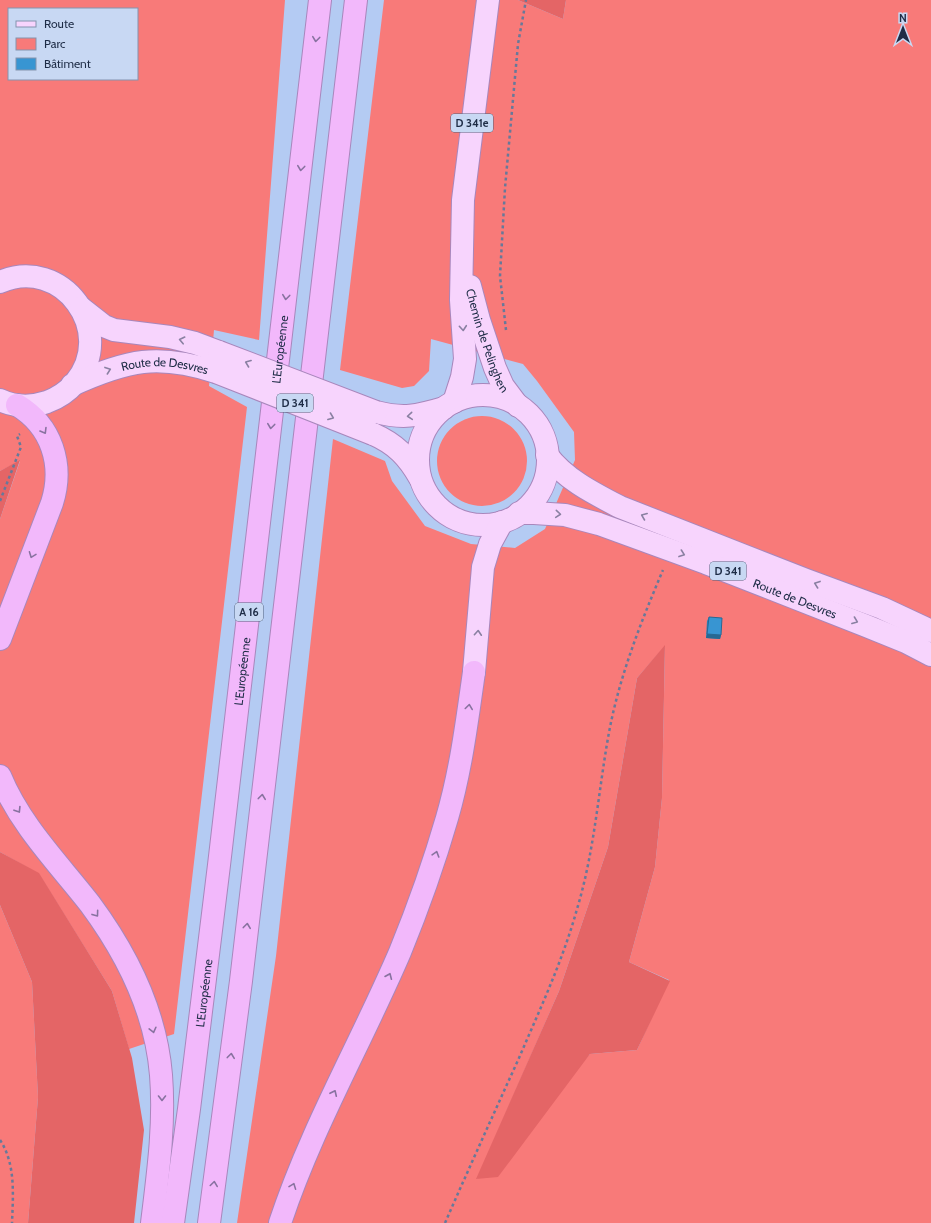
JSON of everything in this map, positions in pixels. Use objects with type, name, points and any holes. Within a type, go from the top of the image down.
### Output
[{"type":"highway","name":"L'Européenne","points":[[173,1223],[191,1095],[219,865],[320,0]]},
{"type":"highway","points":[[209,1223],[241,981],[356,0]]},
{"type":"highway","points":[[0,639],[52,503],[57,486],[57,467],[55,456],[48,438],[38,422],[27,411],[8,402]]},
{"type":"highway","points":[[280,1223],[296,1178],[315,1134],[381,995],[400,952],[423,892],[447,817],[454,788],[463,743],[474,672]]},
{"type":"highway","points":[[0,776],[12,800],[34,834],[88,902],[115,942],[131,970],[150,1018],[159,1060],[162,1098],[160,1154],[152,1223]]},
{"type":"main road","name":"Chemin de Pelinghen","points":[[449,405],[462,377],[465,360],[461,300],[463,247],[462,214],[488,0]]},
{"type":"main road","name":"Chemin de Pelinghen","points":[[463,247],[475,308],[495,368],[503,386],[518,406]]},
{"type":"main road","points":[[0,282],[9,278],[23,276],[37,277],[50,281],[68,292],[81,308],[89,327],[90,348],[84,368],[72,385],[62,394],[50,401],[37,404],[8,402]]},
{"type":"main road","name":"Route de Desvres","points":[[81,308],[104,326],[114,330],[170,337],[196,343],[218,362],[390,442],[400,451],[421,479]]},
{"type":"main road","name":"Route de Desvres","points":[[72,385],[115,368],[151,360],[218,362],[393,416],[407,417],[423,414],[449,405]]},
{"type":"main road","points":[[474,672],[482,567],[490,544],[511,518],[533,501],[542,485],[547,467],[547,455],[543,437],[538,427],[527,413],[518,406],[501,398],[484,395],[472,396],[449,405],[431,421],[424,432],[420,443],[418,461],[421,479],[426,491],[433,502],[442,511],[452,518],[464,522],[490,524],[511,518]]},
{"type":"main road","name":"Route de Desvres","points":[[547,455],[557,468],[572,479],[597,495],[620,507],[806,580],[882,608],[931,631]]},
{"type":"main road","name":"Route de Desvres","points":[[511,518],[550,513],[575,517],[599,524],[672,550],[880,631],[931,655]]},
{"type":"path","points":[[507,336],[500,276],[505,188],[518,44],[526,0]]},
{"type":"path","points":[[0,501],[21,447],[17,436],[38,422]]},
{"type":"path","points":[[445,1223],[548,992],[570,931],[589,859],[608,737],[614,710],[642,620],[672,550]]},
{"type":"path","points":[[0,1140],[7,1153],[11,1170],[13,1206],[12,1223]]},
{"type":"green space","points":[[0,0],[285,0],[259,340],[214,330],[209,386],[247,407],[174,1034],[129,1049],[112,991],[39,874],[0,852],[0,519],[20,461],[0,471]]},
{"type":"green space","points":[[384,0],[518,0],[563,19],[566,0],[931,0],[931,1223],[237,1223],[276,956],[333,439],[385,461],[392,481],[425,526],[471,544],[515,548],[545,529],[575,460],[574,432],[523,364],[431,339],[429,371],[414,386],[402,388],[340,370]],"holes":[[[665,646],[662,798],[655,867],[629,962],[669,980],[637,1050],[590,1054],[477,1179],[559,991],[608,847],[637,678]]]},
{"type":"green space","points":[[482,416],[491,417],[507,424],[519,436],[526,452],[526,470],[519,486],[507,498],[491,505],[482,506],[473,505],[457,498],[445,486],[438,470],[437,461],[438,452],[445,436],[457,424],[473,417]]},
{"type":"green space","points":[[0,905],[32,982],[38,1097],[28,1223],[0,1223]]},
{"type":"shaded area","points":[[518,0],[566,0],[563,19]]},
{"type":"shaded area","points":[[20,460],[0,519],[0,471]]},
{"type":"shaded area","points":[[665,645],[662,798],[655,867],[629,962],[670,981],[637,1050],[590,1054],[498,1177],[476,1179],[559,991],[608,847],[637,678]]},
{"type":"shaded area","points":[[0,852],[39,873],[112,991],[132,1058],[144,1130],[134,1223],[28,1223],[38,1097],[32,982],[0,905]]},
{"type":"building","points":[[709,617],[722,618],[721,635],[707,634]]}]
